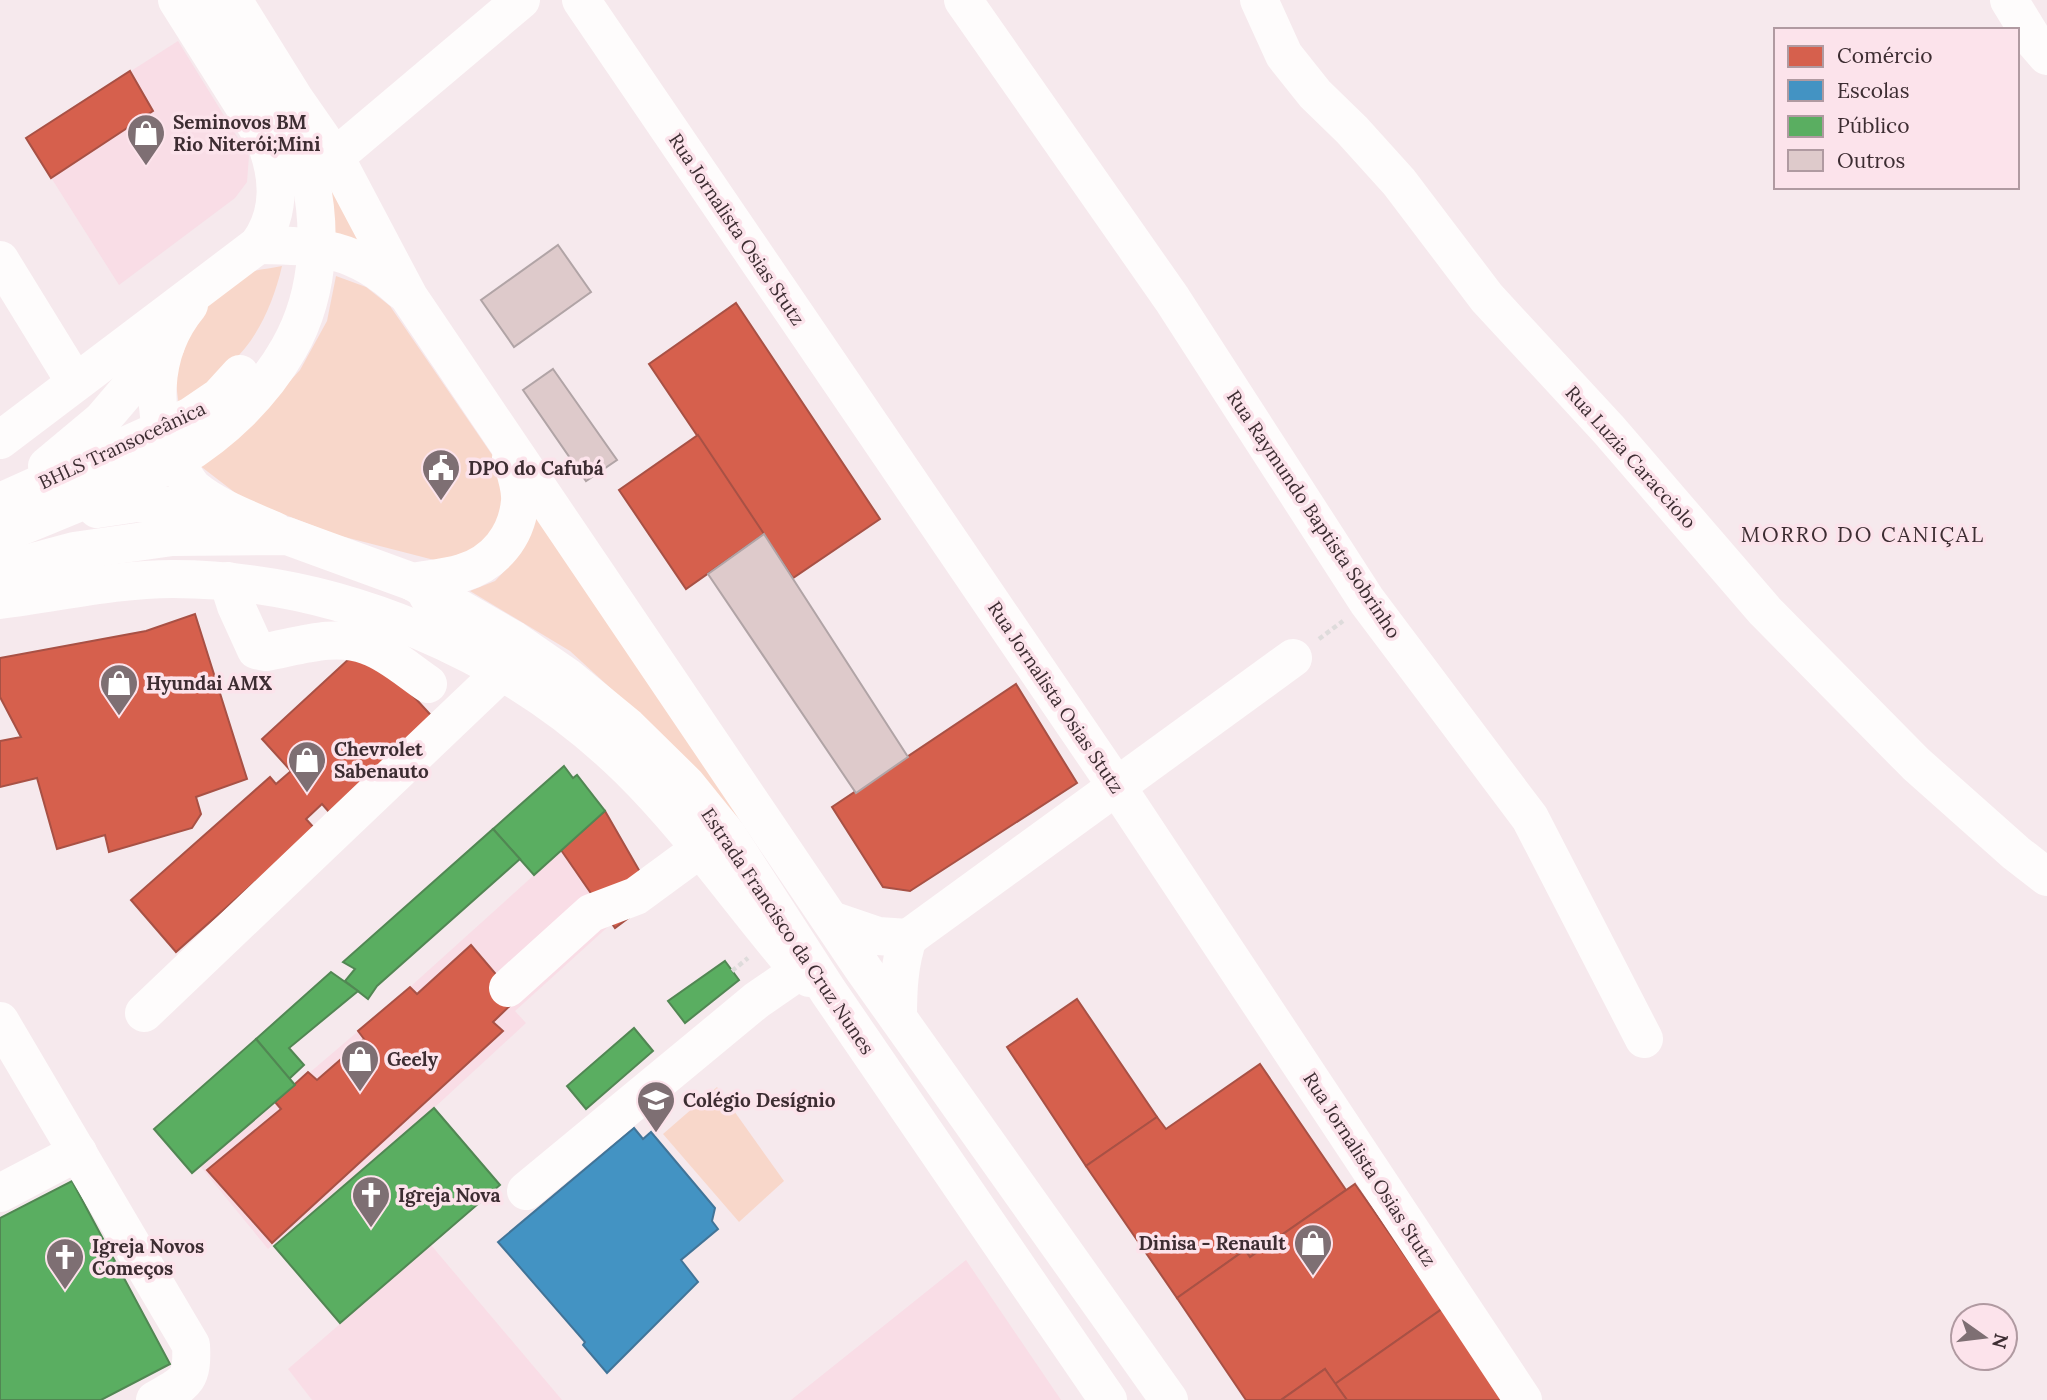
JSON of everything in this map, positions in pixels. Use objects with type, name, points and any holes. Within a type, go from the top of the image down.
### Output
[{"type":"street","points":[[0,440],[258,245],[268,231],[275,213],[274,162],[264,138],[177,0]]},
{"type":"street","name":"BHLS Transoceânica","points":[[196,0],[281,136],[288,153],[307,246]]},
{"type":"street","name":"BHLS Transoceânica","points":[[1,517],[230,421],[267,381],[290,347],[304,310],[307,246],[315,201],[300,145],[211,0]]},
{"type":"street","points":[[233,0],[294,98],[335,157],[409,297],[831,920],[1169,1400]]},
{"type":"street","points":[[335,157],[521,0]]},
{"type":"street","name":"Rua Jornalista Osias Stutz","points":[[581,0],[1118,787],[1523,1400]]},
{"type":"street","name":"Rua Raymundo Baptista Sobrinho","points":[[963,0],[1172,299],[1367,601],[1530,818],[1644,1039]]},
{"type":"street","name":"Rua Luzia Caracciolo","points":[[1259,0],[1284,55],[1315,94],[1352,130],[1399,183],[1487,298],[1609,430],[1765,611],[1916,764],[2015,853],[2047,877]]},
{"type":"street","points":[[2009,0],[2034,41],[2047,56]]},
{"type":"street","points":[[258,245],[307,246],[346,254],[386,275],[409,297]]},
{"type":"street","points":[[0,260],[75,382]]},
{"type":"street","points":[[203,287],[181,314],[166,345],[156,391],[167,446],[192,488],[228,511],[287,536]]},
{"type":"street","points":[[1,517],[61,456],[102,420],[166,345]]},
{"type":"street","points":[[458,648],[418,584],[462,573],[489,561],[503,547],[515,524],[520,499],[507,442]]},
{"type":"street","points":[[1,517],[137,503],[228,511]]},
{"type":"street","name":"Estrada Francisco da Cruz Nunes","points":[[0,571],[74,551],[172,537],[287,536],[418,584],[514,640],[566,676],[628,727],[686,784],[728,836],[813,981],[1108,1400]]},
{"type":"street","points":[[0,600],[106,584],[171,579],[228,581],[291,590],[363,610],[458,648],[503,671],[549,700],[629,769],[813,981],[757,1000],[526,1191]]},
{"type":"street","points":[[228,581],[256,650],[266,652],[331,640],[349,640],[371,646],[428,684]]},
{"type":"street","points":[[898,1017],[897,982],[908,939],[1293,658]]},
{"type":"street","points":[[144,1013],[503,671]]},
{"type":"street","points":[[508,988],[591,913],[636,896],[700,849]]},
{"type":"street","points":[[831,920],[878,936],[908,939]]},
{"type":"street","points":[[0,1021],[191,1345],[192,1368],[182,1385],[155,1400]]},
{"type":"street","points":[[0,1194],[78,1152]]},
{"type":"path","points":[[1293,658],[1367,601]]},
{"type":"shaded area","name":"Seminovos BM Rio Niterói;Mini","points":[[178,41],[249,156],[247,182],[235,198],[119,285],[26,138]]},
{"type":"shaded area","points":[[311,158],[373,245],[328,232]]},
{"type":"shaded area","points":[[282,266],[269,306],[249,343],[231,363],[179,405],[177,363],[198,318],[224,289],[244,275]]},
{"type":"shaded area","points":[[336,276],[366,287],[390,306],[495,459],[505,496],[500,518],[481,548],[438,561],[337,535],[242,498],[199,465],[253,421],[300,370],[327,321]]},
{"type":"shaded area","points":[[538,511],[753,833],[642,717],[570,651],[470,591],[495,581],[513,562]]},
{"type":"shaded area","points":[[605,811],[655,898],[615,928],[611,924],[515,1011],[526,1023],[434,1108],[268,1249],[200,1166],[410,987]]},
{"type":"shaded area","points":[[717,1087],[784,1181],[739,1222],[663,1134]]},
{"type":"shaded area","points":[[431,1245],[562,1400],[312,1400],[288,1369]]},
{"type":"shaded area","points":[[966,1260],[1061,1400],[791,1400]]},
{"type":"building: Comércio","points":[[130,71],[153,111],[51,178],[26,138]]},
{"type":"building: Comércio","points":[[736,303],[880,519],[793,578],[649,364]]},
{"type":"building: Comércio","points":[[698,435],[764,534],[686,589],[619,490]]},
{"type":"building: Comércio","name":"Hyundai AMX","points":[[195,614],[247,779],[196,797],[201,814],[192,828],[109,852],[105,835],[57,849],[37,778],[0,787],[0,741],[21,737],[0,697],[0,658],[146,631]]},
{"type":"building: Comércio","name":"Chevrolet Sabenauto","points":[[351,657],[380,660],[439,724],[336,820],[322,804],[306,819],[315,829],[176,952],[131,900],[270,777],[276,784],[291,771],[262,739]]},
{"type":"building: Comércio","points":[[1016,684],[1077,783],[910,891],[883,887],[832,807]]},
{"type":"building: Comércio","points":[[605,811],[655,898],[615,928],[561,850]]},
{"type":"building: Comércio","name":"Geely","points":[[471,945],[517,999],[493,1022],[503,1031],[272,1243],[207,1170],[281,1109],[275,1102],[308,1072],[317,1080],[364,1039],[358,1031],[410,987],[417,994]]},
{"type":"building: Comércio","points":[[1077,999],[1157,1117],[1086,1166],[1007,1047]]},
{"type":"building: Comércio","points":[[1260,1064],[1346,1190],[1250,1257],[1245,1250],[1177,1298],[1086,1166],[1157,1117],[1166,1129]]},
{"type":"building: Comércio","name":"Dinisa - Renault","points":[[1355,1184],[1442,1309],[1335,1384],[1325,1369],[1281,1400],[1246,1400],[1177,1298],[1245,1250],[1250,1257]]},
{"type":"building: Comércio","points":[[1442,1309],[1506,1400],[1347,1400],[1335,1384]]},
{"type":"building: Comércio","points":[[1325,1369],[1347,1400],[1281,1400]]},
{"type":"building: Escolas","points":[[634,1128],[643,1139],[651,1132],[715,1208],[712,1221],[718,1229],[681,1260],[698,1282],[607,1373],[583,1345],[585,1342],[498,1242]]},
{"type":"building: Público","points":[[564,766],[573,778],[577,775],[605,811],[534,875],[493,829]]},
{"type":"building: Público","points":[[493,829],[520,859],[377,986],[368,999],[345,981],[355,969],[343,962]]},
{"type":"building: Público","points":[[725,961],[739,980],[685,1023],[668,1001]]},
{"type":"building: Público","points":[[331,972],[358,991],[289,1048],[304,1065],[289,1079],[256,1039]]},
{"type":"building: Público","points":[[634,1028],[653,1051],[586,1109],[567,1086]]},
{"type":"building: Público","points":[[256,1039],[295,1085],[192,1173],[154,1129]]},
{"type":"building: Público","name":"Igreja Nova","points":[[434,1108],[500,1185],[340,1323],[274,1246]]},
{"type":"building: Público","name":"Igreja Novos Começos","points":[[72,1181],[170,1364],[101,1400],[0,1400],[0,1218]]},
{"type":"building: Outros","points":[[558,245],[591,292],[514,347],[481,300]]},
{"type":"building: Outros","points":[[553,369],[617,460],[586,481],[523,390]]},
{"type":"building: Outros","points":[[764,534],[908,757],[856,793],[708,574]]},
{"type":"place","name":"Seminovos BM Rio Niterói;Mini","points":[[146,167]]},
{"type":"place","name":"DPO do Cafubá","points":[[441,502]]},
{"type":"place","name":"Hyundai AMX","points":[[119,717]]},
{"type":"place","name":"Chevrolet Sabenauto","points":[[307,794]]},
{"type":"place","name":"Geely","points":[[360,1093]]},
{"type":"place","name":"Colégio Desígnio","points":[[656,1134]]},
{"type":"place","name":"Igreja Nova","points":[[371,1229]]},
{"type":"place","name":"Dinisa - Renault","points":[[1313,1277]]},
{"type":"place","name":"Igreja Novos Começos","points":[[65,1291]]},
{"type":"district","name":"MORRO DO CANIÇAL","points":[[1863,535]]}]
